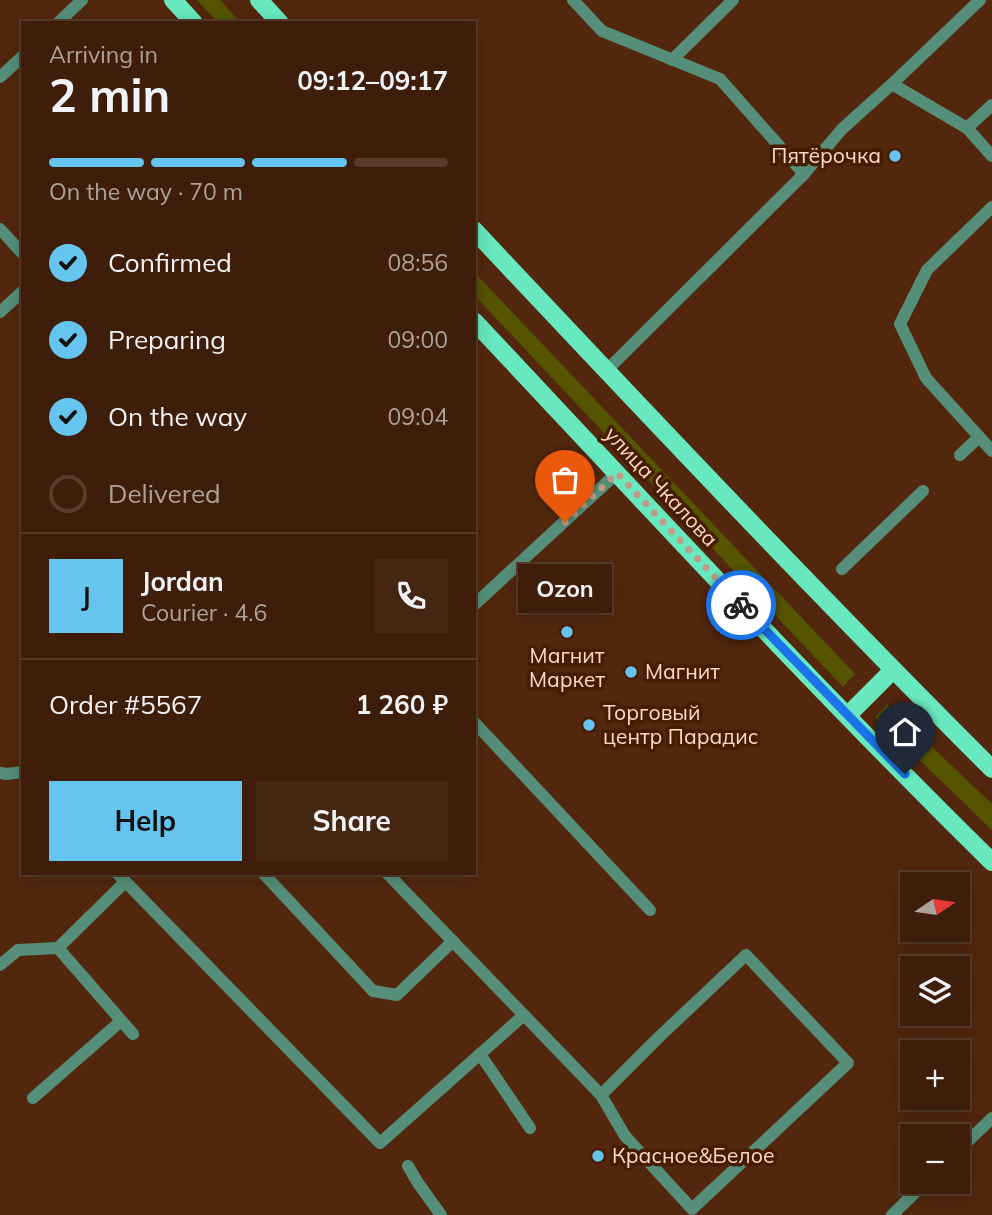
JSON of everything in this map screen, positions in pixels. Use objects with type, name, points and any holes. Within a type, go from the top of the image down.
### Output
[{"type":"main road","points":[[173,0],[192,21]]},
{"type":"main road","points":[[259,0],[278,21]]},
{"type":"main road","name":"улица Чкалова","points":[[476,232],[893,670],[992,769]]},
{"type":"main road","name":"улица Чкалова","points":[[476,323],[848,715],[992,862]]},
{"type":"main road","points":[[848,715],[893,670]]},
{"type":"lane","points":[[60,21],[82,0]]},
{"type":"lane","points":[[573,0],[602,31],[720,79],[804,174]]},
{"type":"lane","points":[[672,60],[733,0]]},
{"type":"lane","points":[[606,371],[804,174],[842,129],[981,0]]},
{"type":"lane","points":[[0,78],[21,58]]},
{"type":"lane","points":[[892,84],[967,128],[992,156]]},
{"type":"lane","points":[[967,128],[992,105]]},
{"type":"lane","points":[[992,207],[927,270],[900,324],[926,378],[992,451]]},
{"type":"lane","points":[[0,229],[21,252]]},
{"type":"lane","points":[[0,312],[21,293]]},
{"type":"lane","points":[[960,455],[979,437]]},
{"type":"lane","points":[[476,603],[617,473]]},
{"type":"lane","points":[[842,569],[923,492]]},
{"type":"lane","points":[[476,724],[650,910]]},
{"type":"lane","points":[[0,773],[21,772]]},
{"type":"lane","points":[[265,875],[373,991],[397,995],[453,941]]},
{"type":"lane","points":[[389,875],[601,1095],[625,1136],[690,1212],[848,1063],[746,955],[601,1095]]},
{"type":"lane","points":[[0,965],[18,950],[58,948],[121,878],[380,1143],[524,1015]]},
{"type":"lane","points":[[58,948],[133,1034]]},
{"type":"lane","points":[[33,1098],[121,1021]]},
{"type":"lane","points":[[480,1054],[530,1128]]},
{"type":"lane","points":[[970,1139],[992,1118]]},
{"type":"lane","points":[[408,1166],[441,1215]]},
{"type":"lane","points":[[892,1215],[914,1194]]},
{"type":"shaded area","points":[[197,0],[220,0],[239,21],[216,21]]},
{"type":"shaded area","points":[[476,274],[855,674],[843,687],[476,297]]},
{"type":"shaded area","points":[[887,704],[992,804],[992,830],[875,717]]},
{"type":"way so far","points":[[565,522],[617,473],[741,605]]},
{"type":"place","name":"Пятёрочка","points":[[895,156]]},
{"type":"place","name":"Ozon","points":[[565,522]]},
{"type":"place","name":"Магнит Маркет","points":[[567,632]]},
{"type":"place","name":"Магнит","points":[[631,672]]},
{"type":"place","name":"Торговый центр Парадис","points":[[589,725]]},
{"type":"place","name":"Красное&Белое","points":[[598,1156]]},
{"type":"route","points":[[741,605],[905,774]]}]
